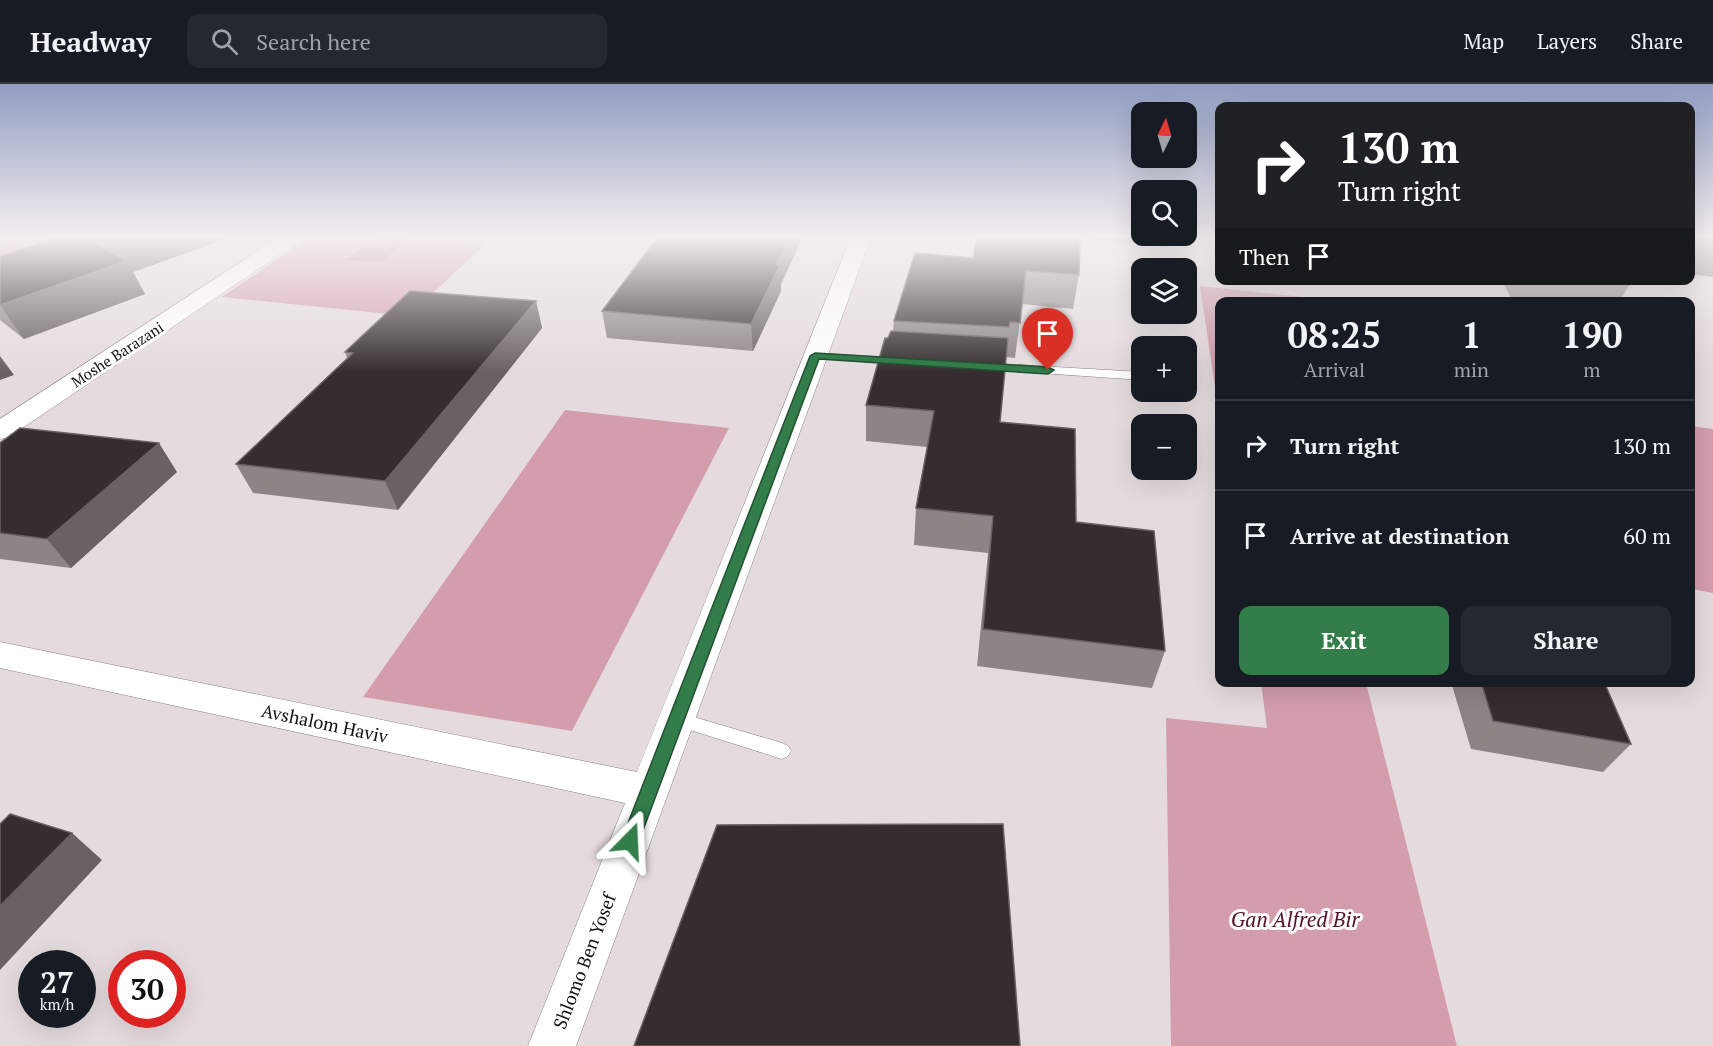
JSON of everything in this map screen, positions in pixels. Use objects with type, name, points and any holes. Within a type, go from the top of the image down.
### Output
[{"type":"street","name":"Moshe Barazani","points":[[0,431],[225,282]]},
{"type":"street","name":"Shlomo Ben Yosef","points":[[552,1046],[844,282]]},
{"type":"street","name":"Avshalom Haviv","points":[[0,655],[649,791]]},
{"type":"lane","points":[[815,356],[909,362]]},
{"type":"lane","points":[[978,366],[1131,375]]},
{"type":"lane","points":[[677,719],[782,751]]},
{"type":"green space","points":[[0,282],[11,282],[0,288]]},
{"type":"green space","points":[[244,282],[445,282],[408,316],[222,297]]},
{"type":"green space","points":[[1200,286],[1303,297],[1215,297],[1215,386]]},
{"type":"green space","points":[[565,410],[729,428],[572,731],[363,697]]},
{"type":"green space","points":[[1695,427],[1713,429],[1713,593],[1695,590]]},
{"type":"green space","name":"Gan Alfred Bir","points":[[1262,687],[1367,687],[1457,1046],[1171,1046],[1166,718],[1267,728]]},
{"type":"building","points":[[0,282],[66,282],[0,305]]},
{"type":"building","points":[[624,282],[772,282],[751,324],[602,311]]},
{"type":"building","points":[[906,282],[1025,282],[1020,323],[1010,322],[1009,327],[894,321]]},
{"type":"building","points":[[410,291],[536,301],[385,481],[236,464],[353,353],[345,352]]},
{"type":"building","points":[[891,331],[1008,338],[1000,422],[1075,429],[1076,522],[1154,531],[1165,651],[983,629],[993,516],[916,508],[934,411],[866,405],[885,338],[888,338]]},
{"type":"building","points":[[20,428],[159,443],[47,539],[0,533],[0,443]]},
{"type":"building","points":[[1483,687],[1606,687],[1631,744],[1493,721]]},
{"type":"building","points":[[10,814],[72,833],[0,906],[0,824]]},
{"type":"building","points":[[1003,824],[1020,1046],[634,1046],[717,825]]},
{"type":"route","points":[[630,841],[815,356],[1048,370]]}]
